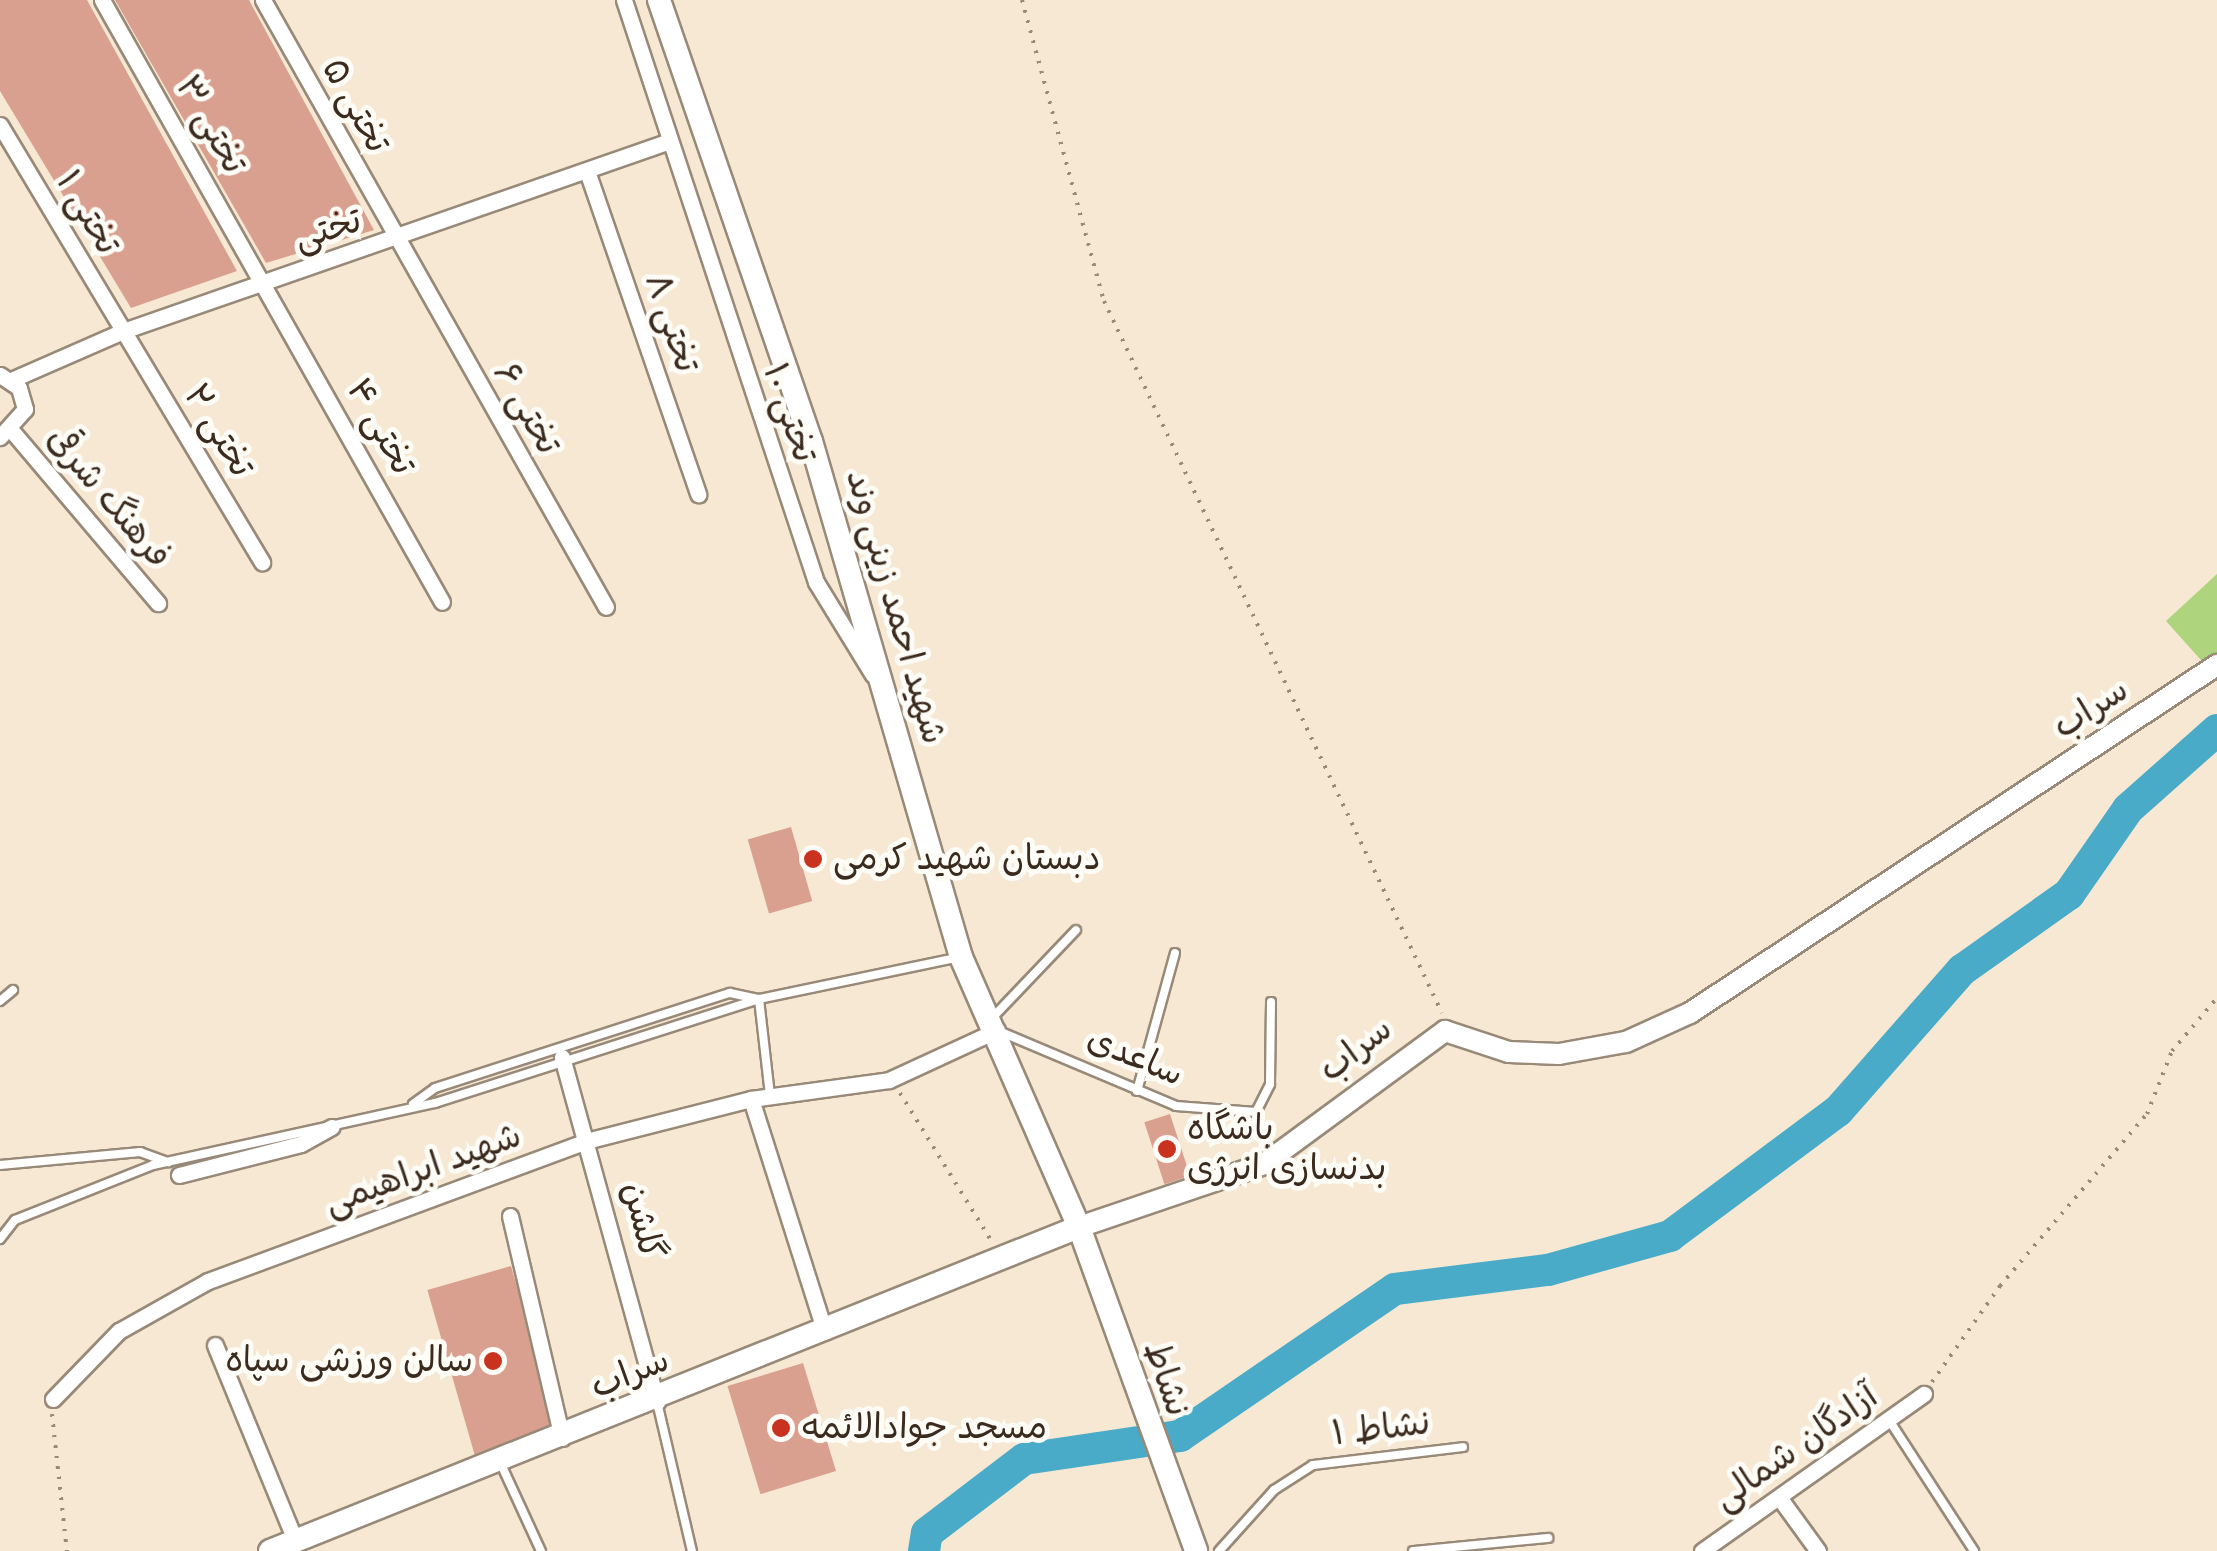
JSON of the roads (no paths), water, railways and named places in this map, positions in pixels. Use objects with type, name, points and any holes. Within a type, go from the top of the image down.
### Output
[{"type":"main road","name":"شهید احمد زینی وند","points":[[660,0],[804,422],[961,956],[995,1024],[1078,1227]]},
{"type":"main road","name":"سراب","points":[[270,1551],[298,1546],[1078,1227]]},
{"type":"main road","name":"نشاط","points":[[1078,1227],[1138,1406],[1196,1551]]},
{"type":"street","name":"تختی ۳","points":[[102,0],[266,280]]},
{"type":"street","name":"تختی ۵","points":[[263,0],[394,242]]},
{"type":"street","name":"تختی ۱۰","points":[[624,0],[664,143],[816,582],[883,691]]},
{"type":"street","name":"تختی ۱","points":[[0,125],[123,331]]},
{"type":"street","name":"تختی","points":[[6,378],[123,331],[266,280],[394,242],[664,143]]},
{"type":"street","name":"تختی ۸","points":[[587,171],[698,494]]},
{"type":"street","name":"تختی ۶","points":[[394,242],[606,607]]},
{"type":"street","name":"تختی ۴","points":[[266,280],[442,602]]},
{"type":"street","name":"تختی ۲","points":[[123,331],[262,562]]},
{"type":"street","points":[[6,378],[25,408],[6,434]]},
{"type":"street","name":"فرهنگ شرقی","points":[[6,434],[158,603]]},
{"type":"street","name":"سراب","points":[[1078,1227],[1264,1164],[1420,1044],[1451,1033],[1510,1052],[1560,1054],[1626,1042],[1690,1013],[2217,665]]},
{"type":"street","name":"شهید ابراهیمی","points":[[52,1399],[119,1332],[208,1281],[590,1140],[751,1099],[892,1078],[995,1024]]},
{"type":"street","name":"گلشن","points":[[562,1057],[590,1140],[657,1402]]},
{"type":"street","points":[[751,1099],[825,1332]]},
{"type":"street","points":[[174,1168],[301,1144],[332,1127]]},
{"type":"street","points":[[510,1216],[562,1438]]},
{"type":"street","points":[[215,1344],[298,1546]]},
{"type":"street","name":"آزادگان شمالی","points":[[1702,1551],[1780,1500],[1924,1394]]},
{"type":"street","points":[[1780,1500],[1818,1551]]},
{"type":"lane","points":[[995,1024],[1076,930]]},
{"type":"lane","points":[[1137,1091],[1175,953]]},
{"type":"lane","points":[[332,1127],[759,999],[961,956]]},
{"type":"lane","points":[[0,1001],[13,990]]},
{"type":"lane","points":[[413,1104],[435,1088],[601,1032],[730,994],[759,999]]},
{"type":"lane","points":[[759,999],[770,1096]]},
{"type":"lane","name":"ساعدی","points":[[995,1024],[1137,1091],[1216,1114],[1256,1112],[1270,1084],[1271,1002]]},
{"type":"lane","points":[[0,1166],[127,1152],[174,1168]]},
{"type":"lane","points":[[1,1225],[174,1168]]},
{"type":"lane","points":[[0,1238],[15,1220]]},
{"type":"lane","points":[[657,1402],[692,1551]]},
{"type":"lane","points":[[1889,1420],[1974,1551]]},
{"type":"lane","name":"نشاط ۱","points":[[1219,1551],[1274,1490],[1314,1465],[1463,1447]]},
{"type":"lane","points":[[500,1462],[541,1551]]},
{"type":"lane","points":[[1413,1551],[1548,1538]]},
{"type":"waterway","points":[[924,1551],[927,1533],[1024,1459],[1180,1436],[1395,1289],[1548,1270],[1670,1236],[1838,1111],[1962,970],[2069,894],[2128,809],[2217,730]]},
{"type":"place","name":"دبستان شهید کرمی","points":[[813,859]]},
{"type":"place","name":"باشگاه بدنسازی انرژی","points":[[1167,1149]]},
{"type":"place","name":"سالن ورزشی سپاه","points":[[493,1361]]},
{"type":"place","name":"مسجد جوادالائمه","points":[[781,1428]]}]
